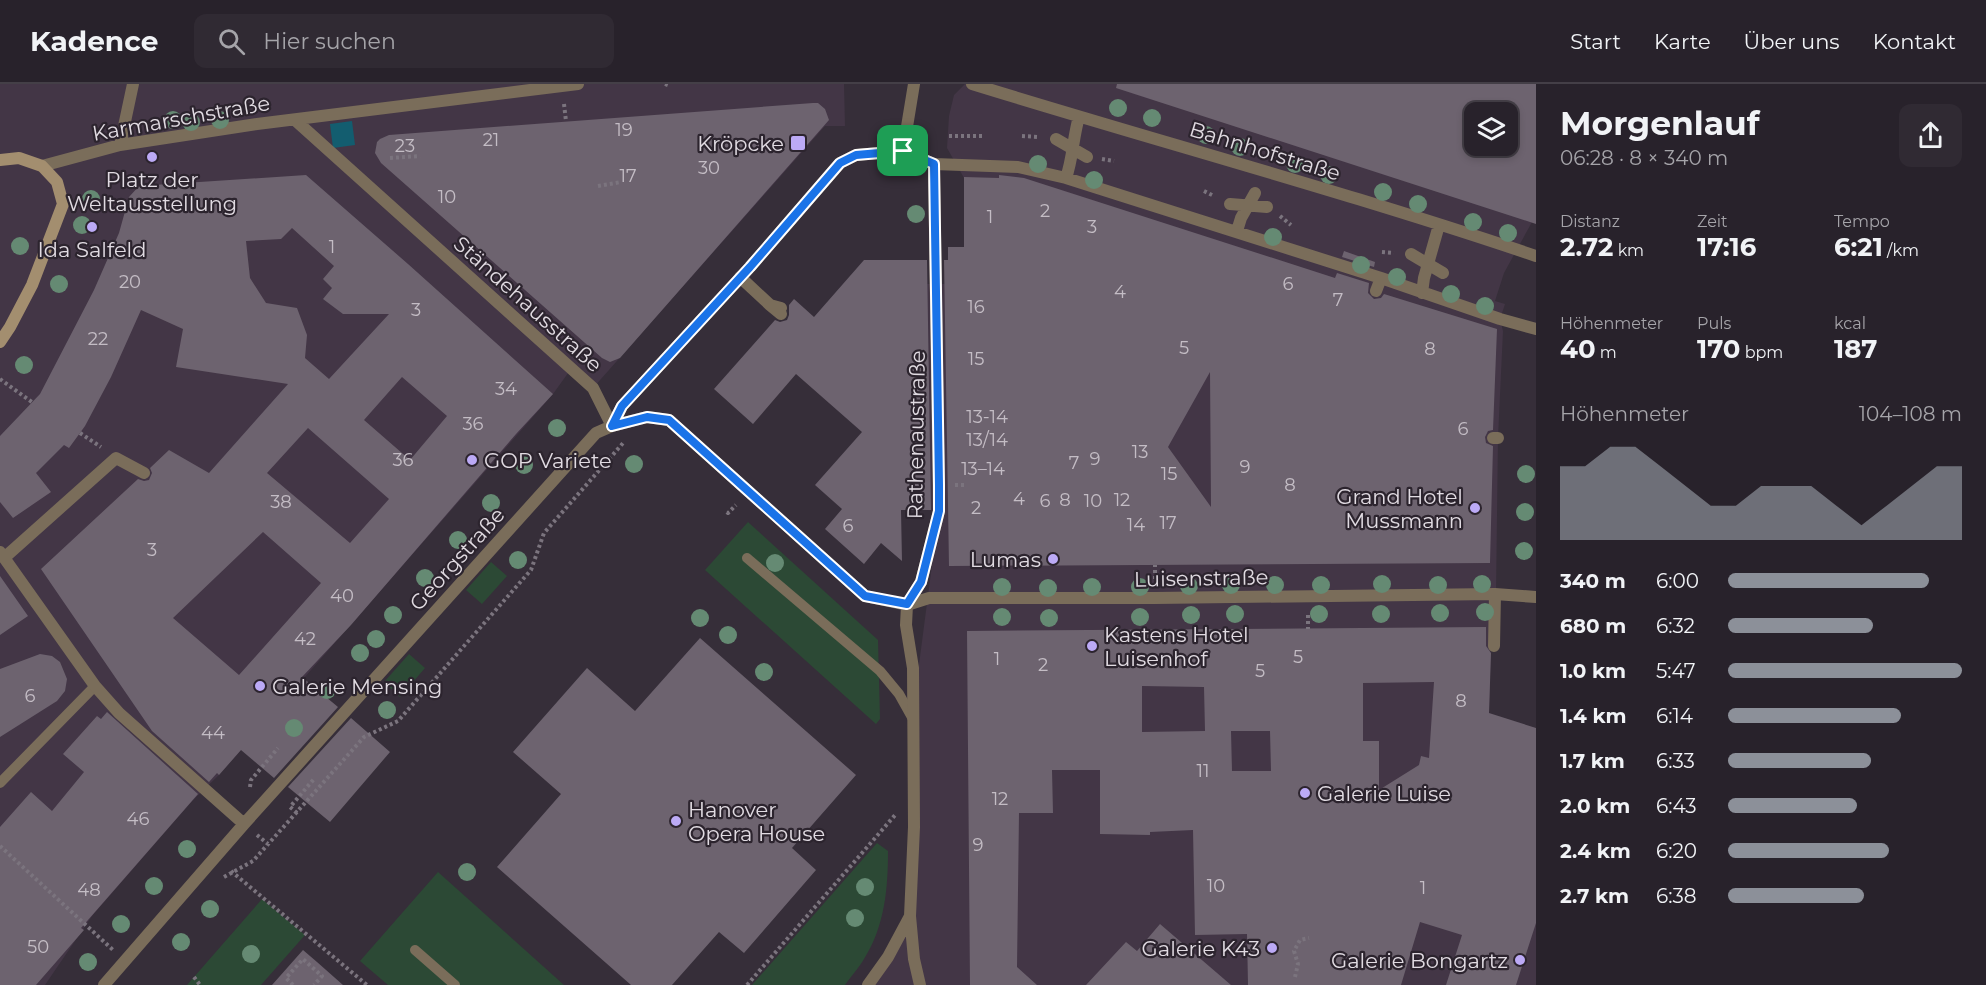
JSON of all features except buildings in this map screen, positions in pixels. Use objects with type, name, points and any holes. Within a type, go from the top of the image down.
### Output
[{"type":"street","points":[[120,145],[133,84]]},
{"type":"street","name":"Karmarschstraße","points":[[0,160],[20,158],[42,166],[120,145],[257,124],[579,84]]},
{"type":"street","points":[[914,84],[903,151],[934,164],[1018,167],[1066,178],[1237,231],[1536,329]]},
{"type":"street","name":"Bahnhofstraße","points":[[972,84],[1264,169],[1536,256]]},
{"type":"street","points":[[1066,178],[1071,164],[1074,134],[1079,117]]},
{"type":"street","name":"Ständehausstraße","points":[[295,120],[593,388],[612,426]]},
{"type":"street","points":[[1056,139],[1087,157]]},
{"type":"street","name":"Georgstraße","points":[[104,985],[244,824],[596,433],[612,426],[622,406],[840,163],[856,155],[903,151]]},
{"type":"street","name":"Rathenaustraße","points":[[907,604],[921,582],[939,511],[934,164]]},
{"type":"street","points":[[0,342],[32,285],[63,204],[57,182],[42,166]]},
{"type":"street","name":"Bahnhofstraße","points":[[1237,231],[1255,193]]},
{"type":"street","points":[[1230,204],[1267,207]]},
{"type":"street","points":[[1422,293],[1439,225]]},
{"type":"street","points":[[1412,254],[1443,273]]},
{"type":"street","points":[[740,277],[775,305]]},
{"type":"street","points":[[1376,291],[1381,278]]},
{"type":"street","points":[[612,426],[647,417],[669,420],[865,596],[907,604],[906,625],[913,668],[914,826],[910,916],[914,959],[920,985]]},
{"type":"street","points":[[144,473],[116,458],[2,555],[95,686],[119,713],[244,824]]},
{"type":"street","points":[[1494,646],[1496,594]]},
{"type":"street","name":"Luisenstraße","points":[[907,604],[929,598],[1496,594],[1536,597]]},
{"type":"street","points":[[868,985],[888,957],[910,916]]},
{"type":"lane","points":[[747,558],[880,671],[899,694],[913,719]]},
{"type":"lane","points":[[0,783],[95,686]]},
{"type":"lane","points":[[415,950],[455,985]]},
{"type":"path","points":[[949,136],[982,136]]},
{"type":"path","points":[[390,158],[420,156]]},
{"type":"path","points":[[598,186],[621,182]]},
{"type":"path","points":[[0,379],[32,402]]},
{"type":"path","points":[[80,433],[116,458]]},
{"type":"path","points":[[223,877],[253,861],[364,737],[398,721],[531,570],[544,533],[624,442]]},
{"type":"path","points":[[250,787],[251,780],[278,748]]},
{"type":"path","points":[[297,813],[290,807],[314,779]]},
{"type":"path","points":[[747,985],[898,812]]},
{"type":"path","points":[[0,846],[124,961]]},
{"type":"path","points":[[215,857],[366,985]]},
{"type":"path","points":[[1295,977],[1299,964],[1294,951],[1300,940],[1309,938]]},
{"type":"path","points":[[293,985],[286,978],[303,959],[322,976],[314,985]]},
{"type":"path","points":[[312,967],[317,962]]},
{"type":"path","points":[[194,978],[200,985]]},
{"type":"shaded area","points":[[0,84],[844,84],[845,126],[825,126],[593,388],[571,369],[553,394],[219,775],[193,800],[92,916],[45,985],[0,985]]},
{"type":"shaded area","points":[[965,84],[1536,84],[1532,222],[1504,273],[1495,301],[1505,304],[1500,319],[1503,331],[1498,438],[1496,595],[1491,636],[1489,719],[1536,728],[1536,985],[868,985],[910,916],[911,726],[939,511],[927,510],[926,284],[948,284],[948,247],[964,247],[964,178],[947,148],[949,116],[954,95]]},
{"type":"green space","points":[[748,522],[878,640],[880,719],[876,724],[705,570]]},
{"type":"green space","points":[[491,562],[507,576],[482,604],[466,590]]},
{"type":"green space","points":[[409,654],[425,668],[400,697],[384,682]]},
{"type":"green space","points":[[877,843],[888,851],[886,893],[881,920],[871,946],[845,985],[752,985]]},
{"type":"green space","points":[[438,872],[564,985],[388,985],[360,961]]},
{"type":"green space","points":[[262,899],[305,935],[261,985],[187,985]]},
{"type":"water","points":[[352,121],[355,145],[333,148],[330,124]]},
{"type":"place","name":"Kröpcke","points":[[798,143]]},
{"type":"place","name":"Platz der Weltausstellung","points":[[152,157]]},
{"type":"place","name":"Ida Salfeld","points":[[92,227]]},
{"type":"place","name":"GOP Variete","points":[[472,460]]},
{"type":"place","name":"Grand Hotel Mussmann","points":[[1475,508]]},
{"type":"place","name":"Lumas","points":[[1053,559]]},
{"type":"place","name":"Kastens Hotel Luisenhof","points":[[1092,646]]},
{"type":"place","name":"Galerie Mensing","points":[[260,686]]},
{"type":"place","name":"Galerie Luise","points":[[1305,793]]},
{"type":"place","name":"Hanover Opera House","points":[[676,821]]},
{"type":"place","name":"Galerie K43","points":[[1272,948]]},
{"type":"place","name":"Galerie Bongartz","points":[[1520,960]]},
{"type":"route","points":[[903,151],[934,164],[939,485],[939,511],[921,582],[907,604],[865,596],[669,420],[647,417],[612,426],[622,406],[750,267],[840,163],[856,155],[903,151]]}]
